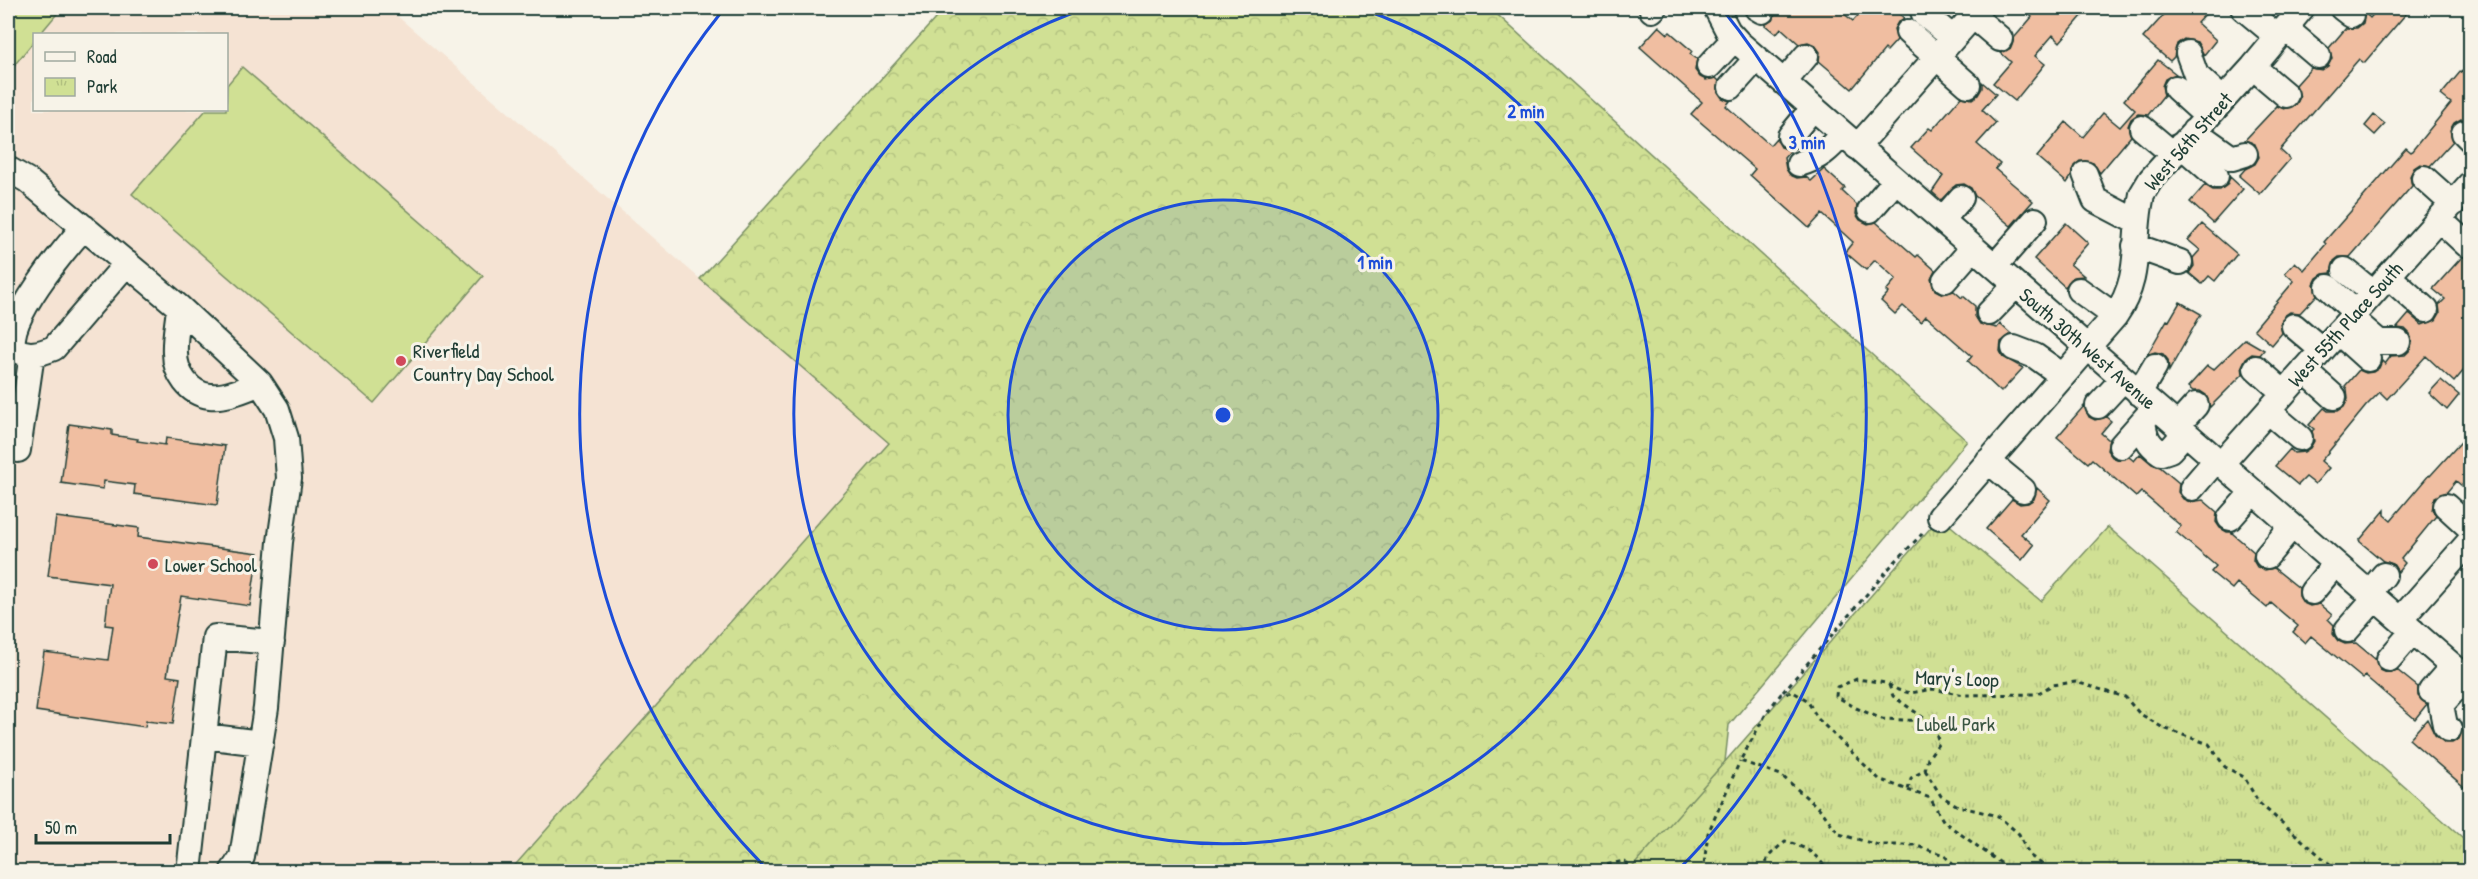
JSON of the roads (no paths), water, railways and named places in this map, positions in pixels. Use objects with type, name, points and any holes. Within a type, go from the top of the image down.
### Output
[{"type":"street","name":"South 30th West Avenue","points":[[1716,8],[1734,39],[1756,59],[2088,348],[2140,400],[2181,430],[2463,675]]},
{"type":"street","points":[[1922,8],[1924,14],[1953,38]]},
{"type":"street","points":[[2243,8],[2318,56]]},
{"type":"street","name":"West 56th Street","points":[[1940,517],[2088,348],[2126,301],[2133,281],[2136,234],[2142,194],[2151,179],[2253,67],[2301,8]]},
{"type":"street","points":[[1799,164],[1818,158],[1830,149],[1850,140],[1936,57],[1977,12],[2000,39]]},
{"type":"street","points":[[1908,32],[1968,85]]},
{"type":"street","points":[[1709,66],[1734,39]]},
{"type":"street","points":[[2188,53],[2196,75],[2196,129]]},
{"type":"street","points":[[1784,82],[1806,56]]},
{"type":"street","points":[[1731,87],[1756,59]]},
{"type":"street","points":[[2253,67],[2286,95]]},
{"type":"street","points":[[2176,88],[2216,176]]},
{"type":"street","points":[[1790,136],[1813,108]]},
{"type":"street","points":[[2142,128],[2196,129],[2232,158],[2245,154]]},
{"type":"street","points":[[8,169],[27,180],[179,307],[260,383],[277,409],[286,438],[290,478],[280,542],[261,743],[242,857],[232,872]]},
{"type":"street","points":[[2085,174],[2095,200],[2136,234],[2180,262]]},
{"type":"street","points":[[2424,178],[2466,244]]},
{"type":"street","points":[[1870,210],[1896,180]]},
{"type":"street","name":"West 55th Place South","points":[[2192,488],[2276,402],[2470,184]]},
{"type":"street","points":[[1942,220],[1961,198]]},
{"type":"street","points":[[1995,266],[2035,220]]},
{"type":"street","points":[[84,227],[29,288],[11,318],[8,341],[14,348],[25,354],[39,354],[54,348],[127,262]]},
{"type":"street","points":[[1945,280],[1973,248]]},
{"type":"street","points":[[2345,270],[2380,285],[2426,310]]},
{"type":"street","points":[[1989,313],[2016,285]]},
{"type":"street","points":[[2328,287],[2368,359]]},
{"type":"street","points":[[2079,290],[2115,316]]},
{"type":"street","points":[[179,307],[175,353],[177,369],[185,383],[197,392],[212,397],[244,390],[260,383]]},
{"type":"street","points":[[2348,320],[2379,342],[2398,342]]},
{"type":"street","points":[[2294,326],[2322,350]]},
{"type":"street","points":[[2014,348],[2035,356],[2063,376]]},
{"type":"street","points":[[18,450],[32,354]]},
{"type":"street","points":[[2121,446],[2155,366]]},
{"type":"street","points":[[2256,368],[2300,438]]},
{"type":"street","points":[[2304,370],[2334,396]]},
{"type":"street","points":[[2098,406],[2140,400]]},
{"type":"street","points":[[2140,400],[2145,437],[2150,446],[2161,453],[2170,450],[2196,405]]},
{"type":"street","points":[[1988,461],[2023,490]]},
{"type":"street","points":[[2230,518],[2253,492]]},
{"type":"street","points":[[2389,659],[2406,625],[2470,540],[2446,506]]},
{"type":"street","points":[[2267,556],[2292,526]]},
{"type":"street","points":[[2312,592],[2336,564]]},
{"type":"street","points":[[2347,630],[2384,575]]},
{"type":"street","points":[[189,872],[215,637],[272,642]]},
{"type":"street","points":[[2431,691],[2463,675]]},
{"type":"street","points":[[2449,729],[2445,725],[2441,705],[2463,675]]},
{"type":"street","points":[[204,736],[261,743]]},
{"type":"place","name":"Riverfield Country Day School","points":[[401,361]]},
{"type":"place","name":"Lower School","points":[[153,564]]},
{"type":"park label","name":"Lubell Park","points":[[1956,723]]}]
